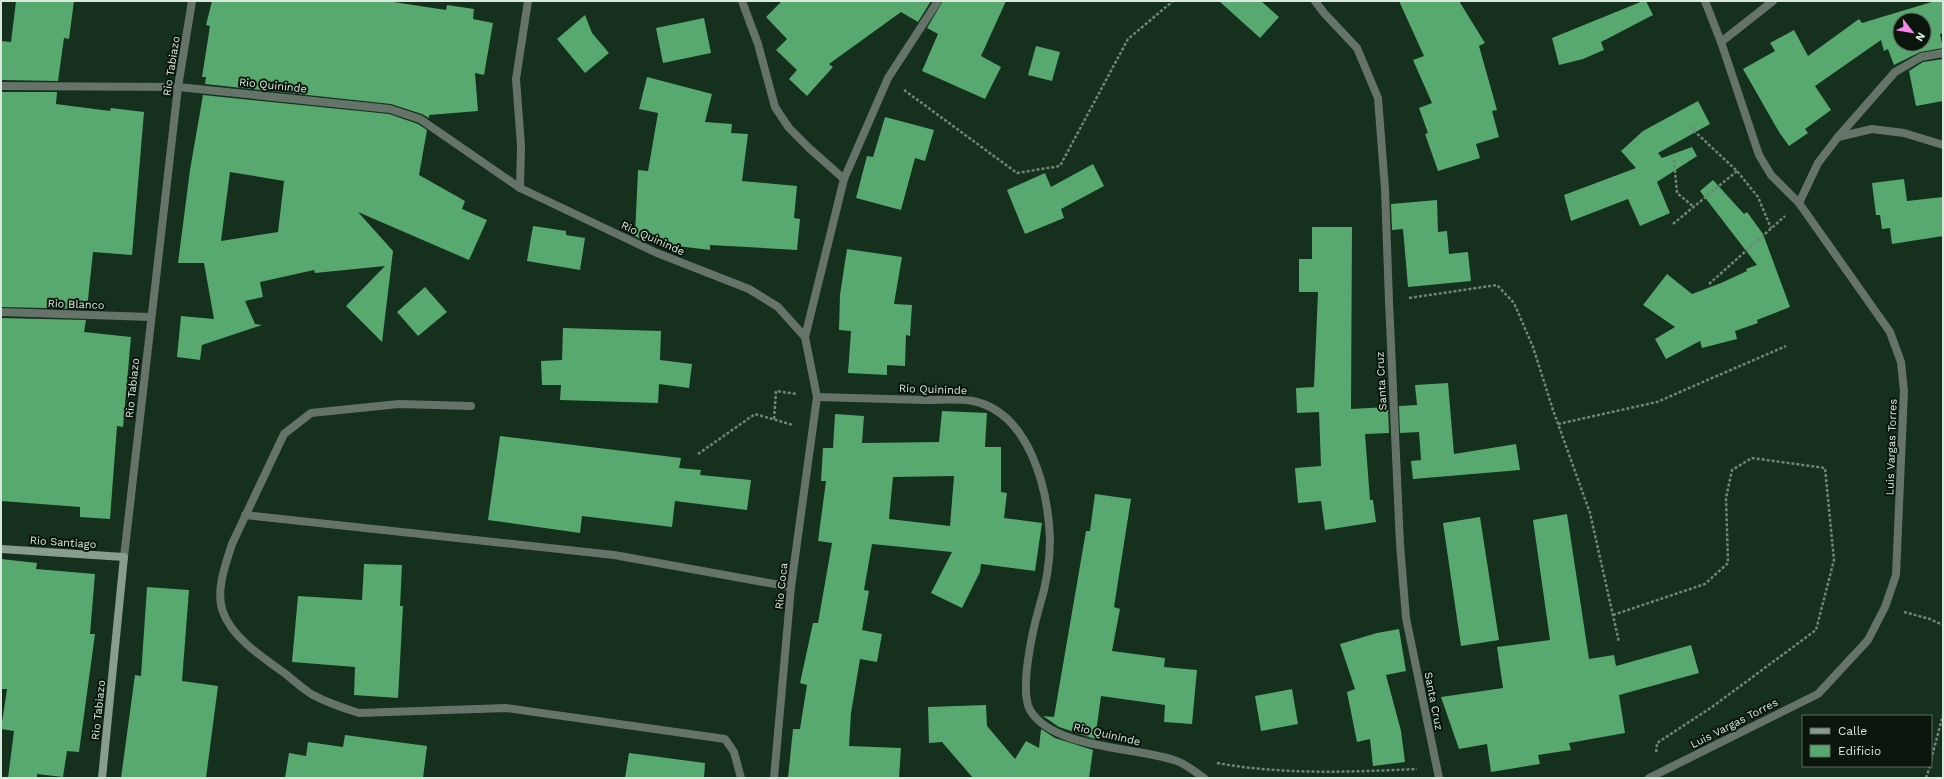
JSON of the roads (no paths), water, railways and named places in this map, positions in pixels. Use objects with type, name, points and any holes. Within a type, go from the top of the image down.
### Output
[{"type":"street","name":"Rio Tabiazo","points":[[102,778],[124,557],[151,318],[178,87],[192,1]]},
{"type":"street","points":[[520,188],[521,146],[516,79],[528,1]]},
{"type":"street","points":[[742,1],[758,44],[775,107],[789,128],[844,179]]},
{"type":"street","points":[[817,397],[805,337],[844,179],[888,78],[938,1]]},
{"type":"street","name":"Santa Cruz","points":[[1315,1],[1357,48],[1378,98],[1385,189],[1388,301],[1400,544],[1406,618],[1439,778]]},
{"type":"street","name":"Luis Vargas Torres","points":[[1651,777],[1818,694],[1868,640],[1885,607],[1896,575],[1904,391],[1901,362],[1890,332],[1800,203],[1770,175],[1759,155],[1721,42],[1705,1]]},
{"type":"street","points":[[1721,42],[1773,1]]},
{"type":"street","points":[[1800,203],[1818,163],[1838,137],[1895,72],[1922,57],[1943,53]]},
{"type":"street","name":"Rio Quininde","points":[[1,86],[178,87],[390,108],[420,119],[520,188],[657,253],[749,289],[778,307],[805,337]]},
{"type":"street","points":[[1838,137],[1872,129],[1904,133],[1943,145]]},
{"type":"street","name":"Rio Blanco","points":[[1,312],[151,318]]},
{"type":"street","name":"Rio Quininde","points":[[817,397],[973,401],[997,410],[1017,428],[1035,462],[1046,502],[1050,540],[1046,583],[1032,636],[1026,690],[1030,710],[1043,723],[1058,734],[1094,745],[1176,760],[1204,778]]},
{"type":"street","name":"Rio Coca","points":[[774,778],[791,587],[817,397]]},
{"type":"street","points":[[471,406],[398,404],[311,413],[284,434],[245,515],[227,558],[220,594],[222,611],[230,627],[256,652],[313,695],[336,706],[359,713],[506,708],[725,739],[734,752],[741,770],[741,778]]},
{"type":"street","points":[[245,515],[614,555],[791,587]]},
{"type":"street","name":"Rio Santiago","points":[[1,549],[124,557]]}]
